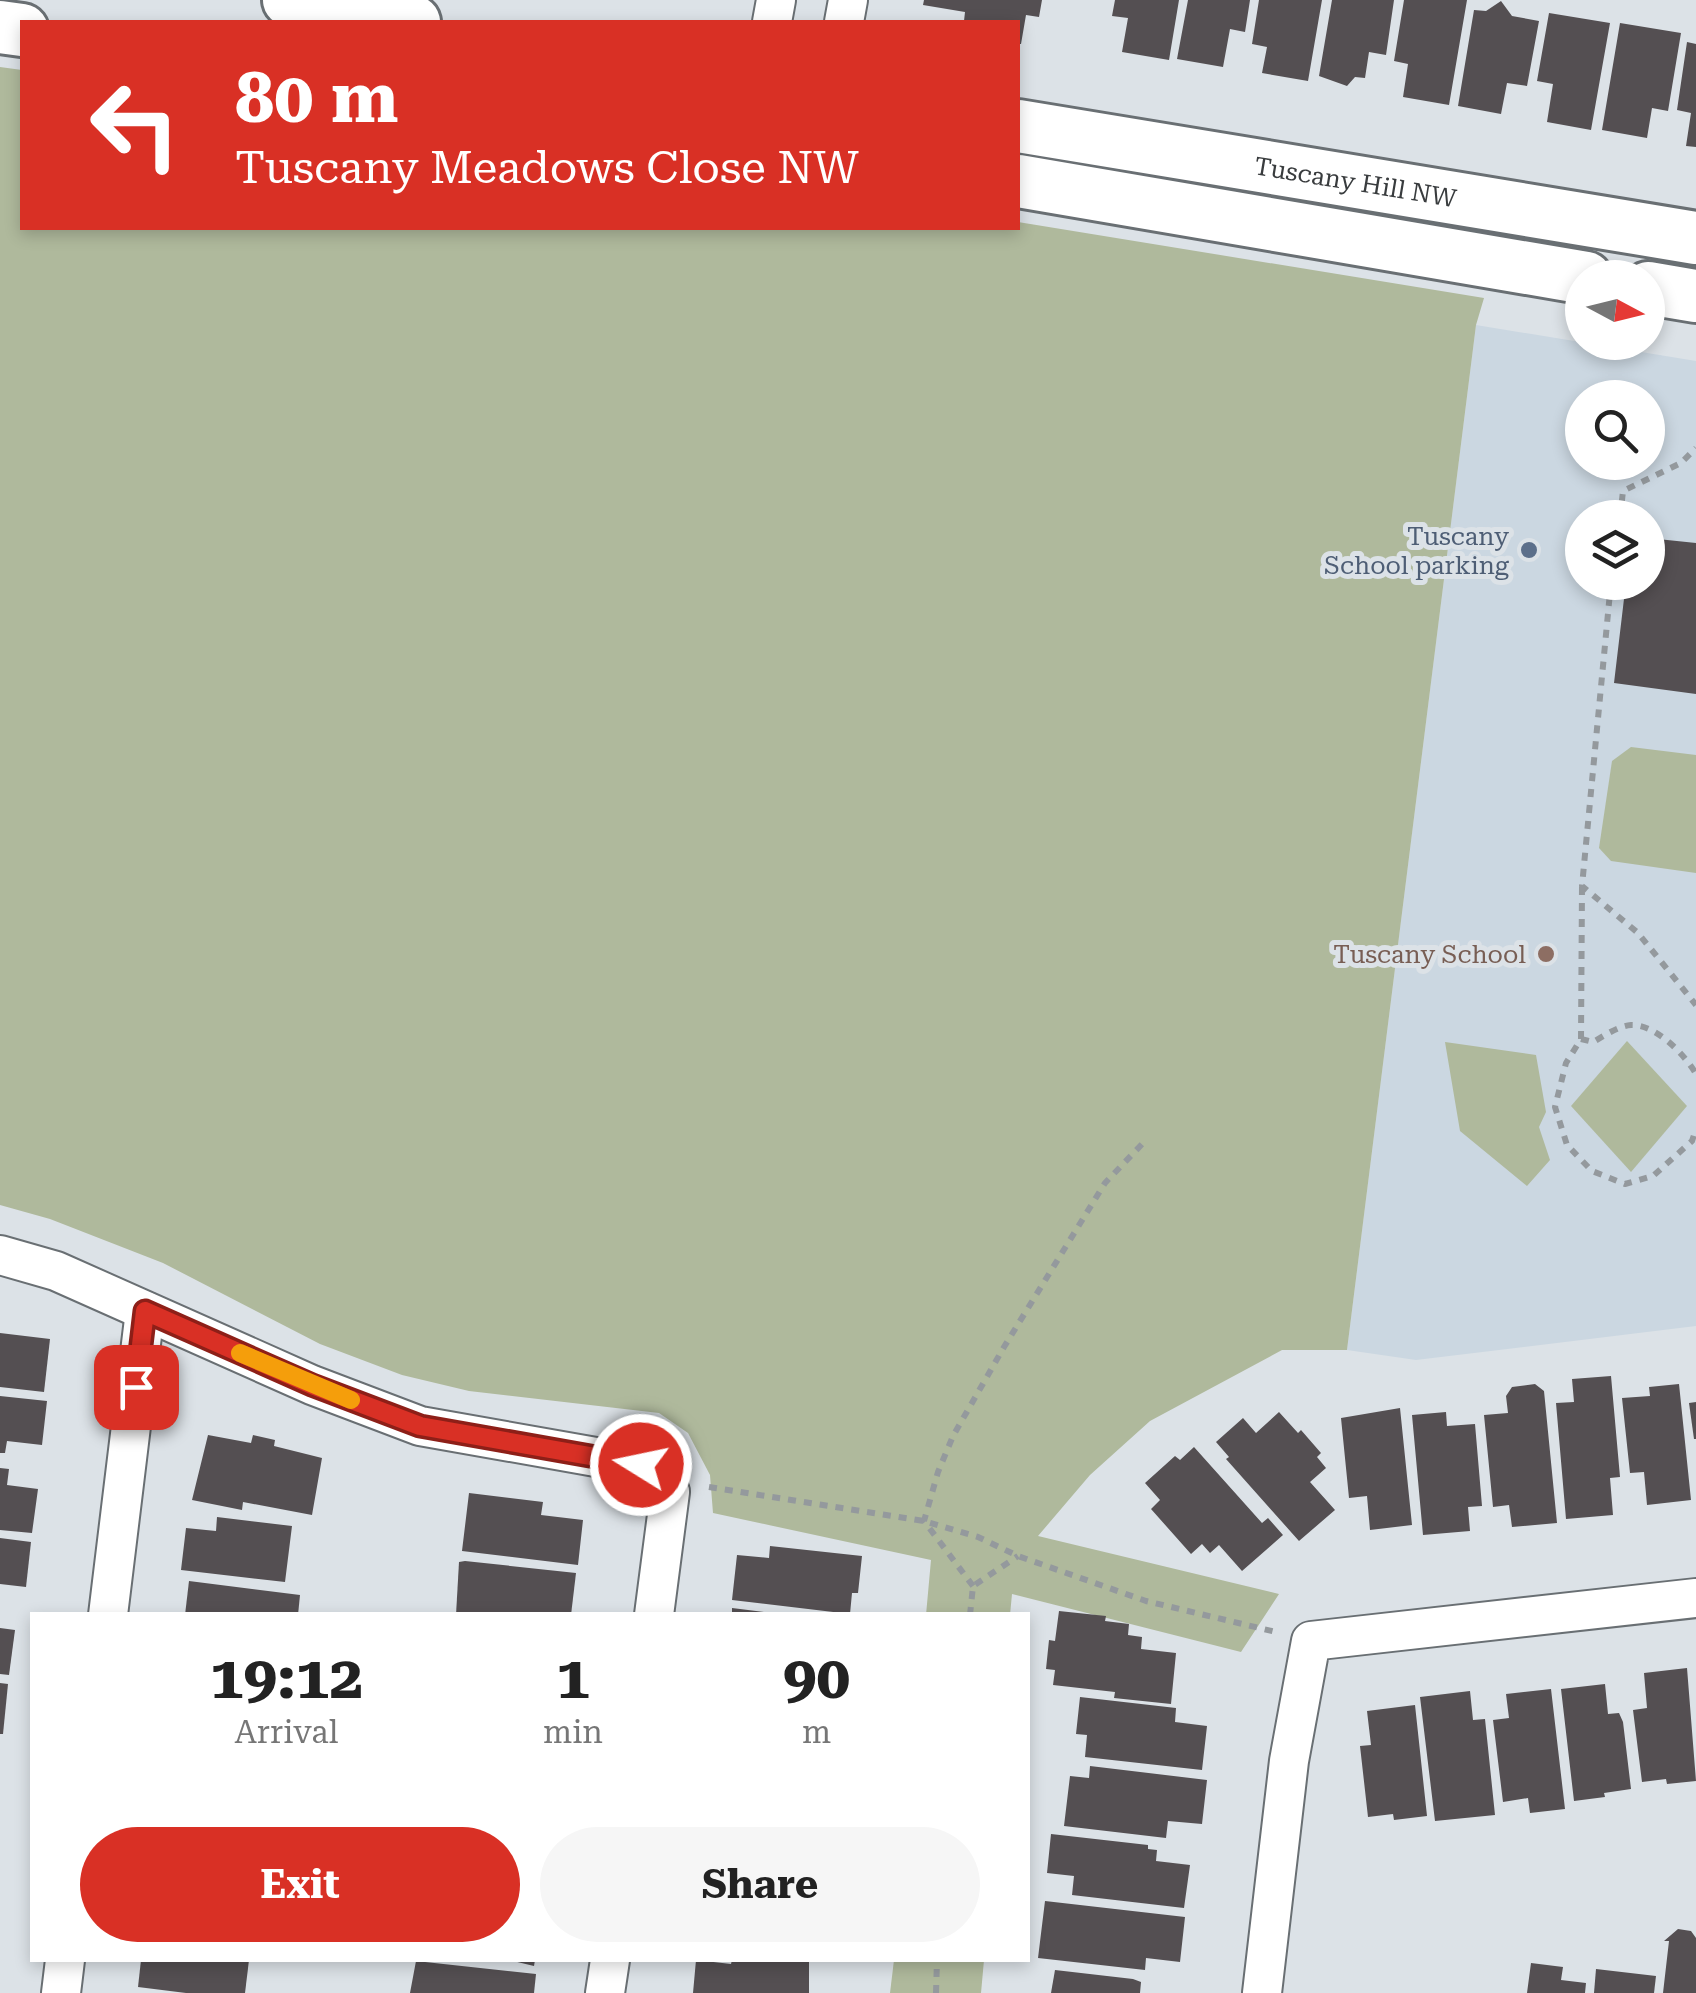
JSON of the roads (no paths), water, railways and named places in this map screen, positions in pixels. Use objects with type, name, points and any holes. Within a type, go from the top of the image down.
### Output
[{"type":"street","points":[[289,0],[403,20]]},
{"type":"street","name":"Tuscany Hill NW","points":[[1020,126],[1696,238]]},
{"type":"street","points":[[1020,180],[1565,274]]},
{"type":"street","points":[[1665,291],[1696,296]]},
{"type":"street","points":[[0,1255],[56,1271],[312,1385],[420,1426],[641,1465],[670,1492],[654,1612]]},
{"type":"street","points":[[108,1612],[145,1311]]},
{"type":"street","points":[[1262,1993],[1289,1761],[1311,1641],[1696,1598]]},
{"type":"street","points":[[61,1993],[65,1962]]},
{"type":"street","points":[[605,1993],[610,1962]]},
{"type":"place","name":"Tuscany School parking","points":[[1529,550]]},
{"type":"place","name":"Tuscany School","points":[[1546,954]]}]
